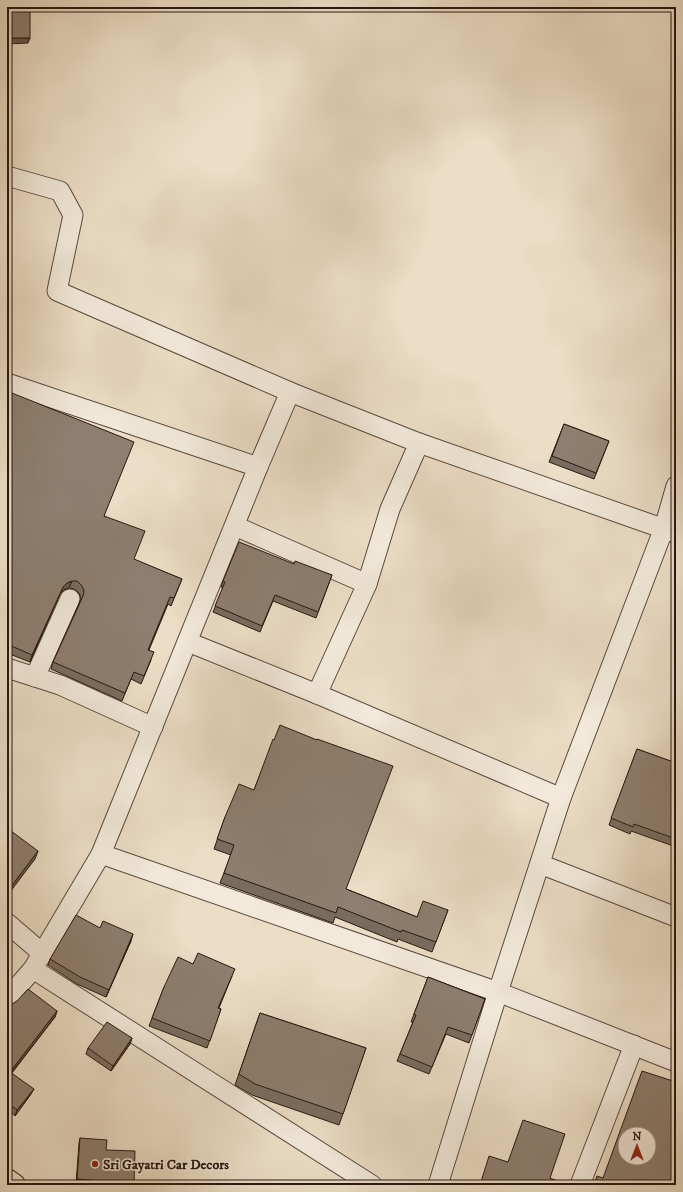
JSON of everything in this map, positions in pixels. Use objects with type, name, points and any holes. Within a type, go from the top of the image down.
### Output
[{"type":"main road","points":[[7,1180],[14,1185]]},
{"type":"street","points":[[7,176],[60,191],[73,215],[57,291],[290,392],[419,443],[670,531]]},
{"type":"street","points":[[7,384],[258,467]]},
{"type":"street","points":[[7,999],[37,961],[101,854],[258,467],[290,392]]},
{"type":"street","points":[[317,694],[367,584],[390,509],[419,443]]},
{"type":"street","points":[[438,1185],[498,992],[561,798],[670,531],[676,486]]},
{"type":"street","points":[[234,526],[367,584]]},
{"type":"street","points":[[35,677],[70,599]]},
{"type":"street","points":[[188,642],[317,694],[561,798]]},
{"type":"street","points":[[7,668],[60,685],[153,726]]},
{"type":"street","points":[[101,854],[498,992],[676,1062]]},
{"type":"street","points":[[540,864],[675,915]]},
{"type":"street","points":[[7,924],[37,961],[372,1185]]},
{"type":"street","points":[[580,1185],[634,1045]]},
{"type":"building","points":[[7,7],[30,7],[30,38],[7,38]]},
{"type":"building","points":[[7,391],[134,442],[104,516],[145,531],[134,559],[182,579],[174,598],[170,597],[148,650],[154,652],[144,676],[134,672],[125,693],[53,662],[83,596],[84,591],[82,586],[77,581],[67,583],[63,587],[32,655],[7,644]]},
{"type":"building","points":[[564,424],[609,441],[596,473],[552,456]]},
{"type":"building","points":[[239,542],[294,564],[295,561],[332,575],[318,612],[275,595],[262,626],[215,606],[225,582],[223,581]]},
{"type":"building","points":[[280,725],[317,740],[393,766],[346,889],[417,917],[423,901],[448,910],[436,942],[402,930],[401,932],[338,907],[336,913],[224,873],[234,845],[217,839],[225,817],[239,784],[254,790],[273,739],[274,740]]},
{"type":"building","points":[[637,749],[676,763],[676,839],[634,824],[633,827],[611,818]]},
{"type":"building","points":[[7,828],[38,851],[7,892]]},
{"type":"building","points":[[76,915],[100,928],[103,921],[133,934],[109,990],[80,977],[50,959]]},
{"type":"building","points":[[198,953],[235,969],[218,1008],[221,1009],[210,1041],[152,1018],[178,957],[193,964]]},
{"type":"building","points":[[428,977],[485,999],[472,1035],[448,1027],[432,1067],[400,1054],[416,1015],[414,1014]]},
{"type":"building","points":[[28,989],[57,1011],[10,1072],[34,1089],[17,1110],[7,1102],[7,1010]]},
{"type":"building","points":[[260,1013],[366,1048],[343,1114],[255,1084],[239,1074]]},
{"type":"building","points":[[107,1022],[132,1038],[113,1066],[88,1048]]},
{"type":"building","points":[[642,1071],[676,1082],[676,1185],[594,1185],[597,1176],[603,1178],[617,1140],[617,1166],[657,1166],[657,1126],[622,1126]]},
{"type":"building","points":[[523,1120],[565,1134],[550,1178],[560,1182],[559,1185],[480,1185],[489,1156],[508,1162]]},
{"type":"building","points":[[80,1138],[107,1140],[106,1150],[135,1151],[134,1185],[116,1185],[116,1182],[77,1179]]},
{"type":"place","name":"Sri Gayatri Car Decors","points":[[95,1164]]}]
